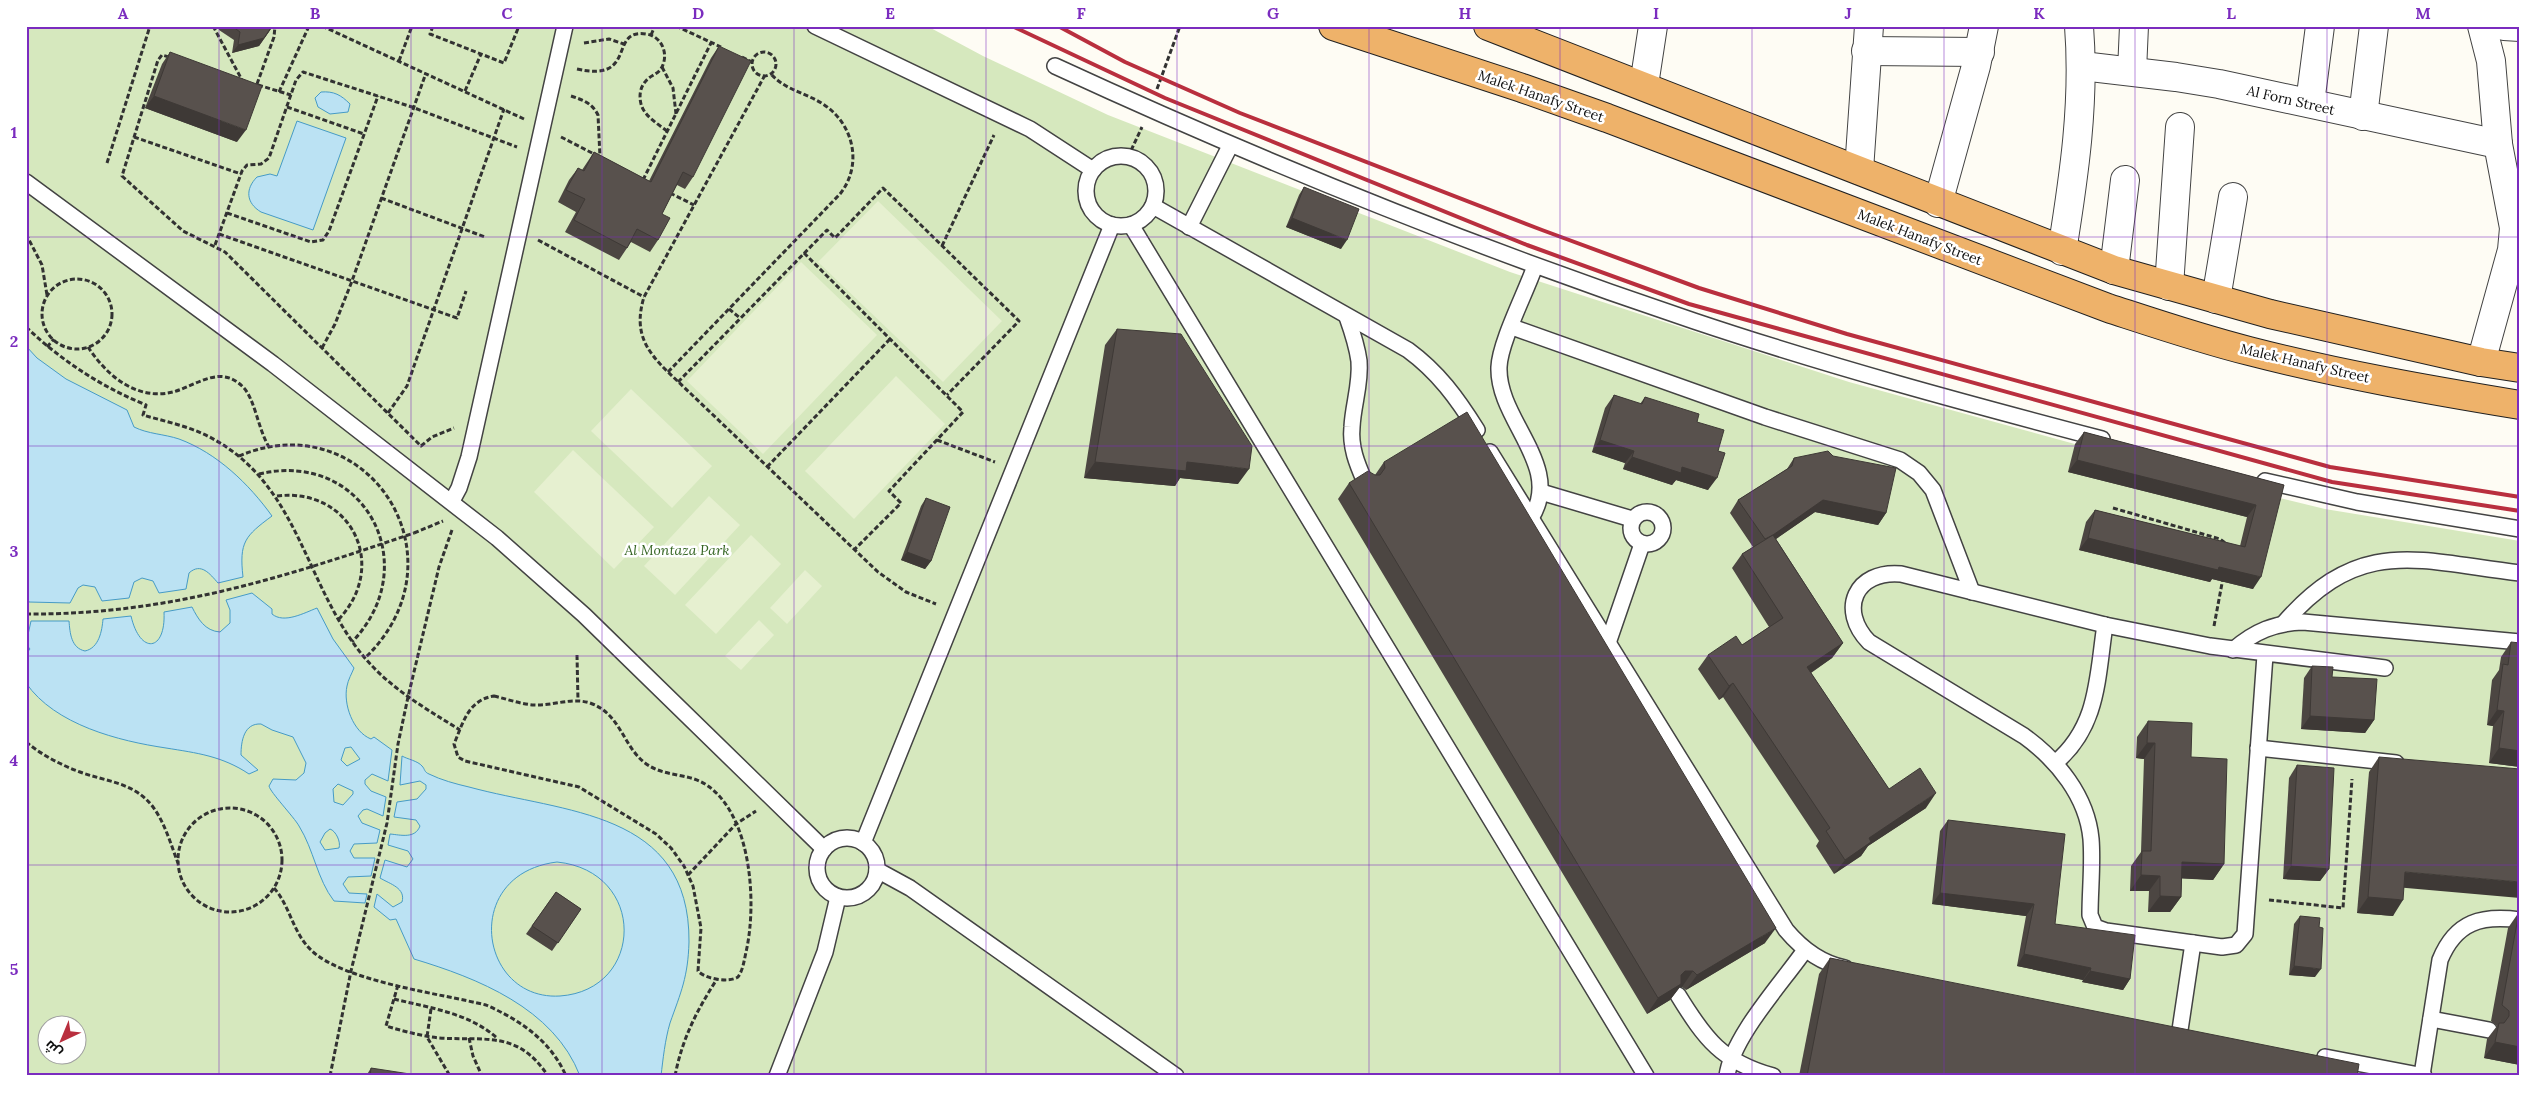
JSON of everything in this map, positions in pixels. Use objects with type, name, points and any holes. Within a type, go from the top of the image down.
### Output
[{"type":"highway","name":"Malek Hanafy Street","points":[[1333,26],[1532,91],[2108,308],[2178,331],[2249,351],[2322,368],[2520,405]]},
{"type":"highway","points":[[1488,26],[1644,85],[1938,203],[2114,270],[2289,319],[2481,362],[2520,368]]},
{"type":"street","points":[[1644,85],[1653,26]]},
{"type":"street","points":[[2062,251],[2080,122],[2082,66],[2079,26]]},
{"type":"street","points":[[2132,71],[2134,26]]},
{"type":"street","points":[[2310,103],[2320,26]]},
{"type":"street","points":[[2363,116],[2374,26]]},
{"type":"street","points":[[2481,362],[2517,229],[2498,144],[2491,61],[2482,26]]},
{"type":"street","points":[[2504,26],[2520,27]]},
{"type":"street","points":[[1859,170],[1867,38],[1982,39],[1938,203]]},
{"type":"street","name":"Al Forn Street","points":[[2082,66],[2132,71],[2219,84],[2498,144]]},
{"type":"street","points":[[2169,286],[2180,127]]},
{"type":"street","points":[[2114,270],[2125,180]]},
{"type":"street","points":[[2216,300],[2233,197]]},
{"type":"lane","points":[[458,505],[565,26]]},
{"type":"lane","points":[[815,26],[1004,116],[1062,148],[1094,170]]},
{"type":"lane","points":[[1054,66],[1230,146],[1535,266],[1695,321],[1841,367],[2120,444]]},
{"type":"lane","points":[[1189,227],[1230,146]]},
{"type":"lane","points":[[1128,157],[1143,164],[1154,179],[1155,197],[1153,206],[1147,214],[1131,225],[1112,225],[1095,214],[1086,198],[1088,178],[1094,170],[1108,159],[1128,157]]},
{"type":"lane","points":[[26,182],[273,364],[458,505],[584,614],[824,849]]},
{"type":"lane","points":[[1153,206],[1408,350],[1440,377],[1453,392],[1786,930],[1806,950],[1835,966],[1858,971]]},
{"type":"lane","points":[[863,843],[1112,225]]},
{"type":"lane","points":[[1131,225],[1646,1076]]},
{"type":"lane","points":[[1531,518],[1541,492],[1540,476],[1505,397],[1500,378],[1501,356],[1535,266]]},
{"type":"lane","points":[[1347,317],[1355,339],[1359,362],[1359,385],[1352,439],[1357,465],[1365,482]]},
{"type":"lane","points":[[1512,327],[1765,417],[1900,460],[1910,466],[1926,481],[1938,500],[1972,592]]},
{"type":"lane","points":[[2253,478],[2357,502],[2520,529]]},
{"type":"lane","points":[[1541,492],[1632,519]]},
{"type":"lane","points":[[1652,512],[1662,522],[1661,536],[1656,541],[1642,544],[1631,534],[1630,526],[1632,519],[1637,514],[1652,512]]},
{"type":"lane","points":[[1608,644],[1642,544]]},
{"type":"lane","points":[[2284,623],[2316,589],[2336,576],[2359,566],[2382,560],[2407,559],[2520,573]]},
{"type":"lane","points":[[2265,654],[2245,934],[2236,945],[2229,947],[2193,943],[2106,931],[2095,927],[2090,915],[2091,838],[2086,818],[2068,780],[2055,763],[2024,736],[1869,642],[1858,632],[1852,617],[1853,602],[1860,588],[1871,578],[1885,572],[1901,574],[2106,625],[2210,646],[2385,668]]},
{"type":"lane","points":[[2233,650],[2248,636],[2265,628],[2284,623],[2368,627],[2520,642]]},
{"type":"lane","points":[[2055,763],[2076,742],[2090,716],[2106,625]]},
{"type":"lane","points":[[2258,748],[2412,764]]},
{"type":"lane","points":[[847,838],[863,843],[874,855],[877,870],[871,887],[856,897],[838,897],[825,888],[818,872],[820,856],[831,843],[847,838]]},
{"type":"lane","points":[[877,870],[910,888],[1176,1076]]},
{"type":"lane","points":[[777,1076],[825,952],[838,897]]},
{"type":"lane","points":[[2314,1055],[2390,1072],[2423,1076],[2440,960],[2452,938],[2461,929],[2483,919],[2495,917],[2520,920]]},
{"type":"lane","points":[[2193,943],[2175,1029],[2199,1034]]},
{"type":"lane","points":[[1727,1076],[1730,1059],[1742,1037],[1806,950]]},
{"type":"lane","points":[[1678,996],[1706,1038],[1730,1059],[1745,1067],[1773,1076]]},
{"type":"lane","points":[[2431,1019],[2489,1030]]},
{"type":"path","points":[[106,163],[150,26]]},
{"type":"path","points":[[213,26],[242,80]]},
{"type":"path","points":[[257,84],[274,37],[275,26]]},
{"type":"path","points":[[279,92],[310,26]]},
{"type":"path","points":[[322,26],[504,109],[609,162]]},
{"type":"path","points":[[399,61],[412,26]]},
{"type":"path","points":[[433,26],[430,34],[504,63],[519,26]]},
{"type":"path","points":[[651,35],[654,26]]},
{"type":"path","points":[[676,26],[728,50]]},
{"type":"path","points":[[1128,157],[1180,26]]},
{"type":"path","points":[[577,69],[593,72],[607,70],[618,60],[627,39],[638,34],[651,35],[662,45],[665,53],[662,68],[645,82],[640,95],[640,102],[647,114],[667,131]]},
{"type":"path","points":[[584,43],[609,39],[624,44]]},
{"type":"path","points":[[643,180],[712,43]]},
{"type":"path","points":[[768,52],[775,60],[774,70],[770,74],[765,76],[758,74],[753,69],[752,62],[758,53],[768,52]]},
{"type":"path","points":[[465,91],[481,54]]},
{"type":"path","points":[[736,54],[752,62]]},
{"type":"path","points":[[174,58],[159,56],[122,176],[183,231],[215,245],[225,252],[420,446],[439,433],[477,422]]},
{"type":"path","points":[[662,68],[673,88],[676,115]]},
{"type":"path","points":[[215,245],[246,165],[261,164],[268,158],[298,75],[303,72],[412,107],[536,154]]},
{"type":"path","points":[[322,348],[336,324],[412,107],[426,73]]},
{"type":"path","points":[[668,372],[847,186],[854,154],[848,133],[835,114],[812,98],[780,84],[770,74]]},
{"type":"path","points":[[765,76],[644,297],[640,320],[645,344],[650,354],[678,382],[891,583],[929,601],[957,610]]},
{"type":"path","points":[[233,77],[291,95]]},
{"type":"path","points":[[227,213],[311,242],[323,240],[330,231],[378,96]]},
{"type":"path","points":[[571,96],[590,104],[595,109],[598,116],[600,157]]},
{"type":"path","points":[[287,106],[364,134]]},
{"type":"path","points":[[388,413],[407,386],[504,109]]},
{"type":"path","points":[[942,246],[1004,116]]},
{"type":"path","points":[[134,137],[242,174]]},
{"type":"path","points":[[635,175],[652,184]]},
{"type":"path","points":[[678,382],[827,230],[835,238],[883,188],[1019,321],[946,395]]},
{"type":"path","points":[[669,193],[694,206]]},
{"type":"path","points":[[381,198],[485,237]]},
{"type":"path","points":[[519,231],[644,297]]},
{"type":"path","points":[[26,234],[42,265],[47,295],[42,317],[45,328],[54,339],[70,348],[88,347],[101,340],[112,322],[111,305],[104,290],[96,283],[74,278],[63,281],[47,295]]},
{"type":"path","points":[[219,234],[457,318],[466,291]]},
{"type":"path","points":[[804,253],[963,412],[889,491],[902,504],[854,550]]},
{"type":"path","points":[[729,309],[740,318]]},
{"type":"path","points":[[26,327],[47,347],[98,383],[146,405],[143,415],[200,432],[239,456],[259,474],[277,496],[311,568],[338,620],[352,642],[383,678],[408,697],[460,730]]},
{"type":"path","points":[[47,347],[54,339]]},
{"type":"path","points":[[767,467],[890,339]]},
{"type":"path","points":[[88,347],[113,377],[136,390],[148,393],[172,392],[212,376],[235,380],[251,398],[257,423],[268,446]]},
{"type":"path","points":[[937,440],[1014,469]]},
{"type":"path","points":[[239,456],[268,446],[287,445],[324,450],[357,466],[384,491],[402,523],[409,560],[405,597],[390,630],[365,658]]},
{"type":"path","points":[[259,474],[292,470],[324,477],[340,484],[352,494],[374,520],[384,551],[384,585],[373,616],[352,642]]},
{"type":"path","points":[[277,496],[290,494],[316,499],[339,513],[355,535],[360,547],[362,574],[355,599],[338,620]]},
{"type":"path","points":[[330,1076],[351,971],[388,823],[398,744],[408,697],[445,547],[458,505]]},
{"type":"path","points":[[2113,508],[2220,539],[2228,544],[2228,552]]},
{"type":"path","points":[[26,614],[126,609],[187,600],[232,590],[311,568],[414,533]]},
{"type":"path","points":[[2210,646],[2225,570]]},
{"type":"path","points":[[577,655],[578,701]]},
{"type":"path","points":[[494,696],[536,705],[578,701],[594,705],[609,714],[617,722],[635,754],[646,763],[671,775],[698,780],[709,786],[728,808],[736,824],[748,866],[751,892],[749,939],[738,978],[731,981],[704,976],[698,971],[701,928],[694,886],[671,848],[656,834],[617,812],[592,793],[579,787],[464,761],[458,757],[454,744],[460,730],[470,709],[484,698],[494,696]]},
{"type":"path","points":[[26,742],[57,762],[81,772],[126,785],[145,798],[162,822],[179,866],[190,892],[200,902],[212,908],[240,911],[253,906],[265,898],[274,888],[282,861],[280,847],[266,822],[255,814],[241,809],[228,808],[213,810],[190,826],[183,838],[179,852],[179,866]]},
{"type":"path","points":[[2248,898],[2344,908],[2353,758]]},
{"type":"path","points":[[688,875],[736,824],[773,799]]},
{"type":"path","points":[[274,888],[286,904],[302,939],[310,949],[331,965],[398,985],[486,1005],[504,1012],[536,1034],[549,1048],[566,1076]]},
{"type":"path","points":[[676,1076],[679,1055],[689,1028],[717,978]]},
{"type":"path","points":[[398,985],[386,1026],[427,1037],[498,1039],[511,1043],[533,1057],[548,1076]]},
{"type":"path","points":[[394,998],[478,1023],[498,1039]]},
{"type":"path","points":[[431,1009],[427,1037],[450,1076]]},
{"type":"path","points":[[469,1038],[473,1056],[482,1076]]},
{"type":"green space","name":"Al Montaza Park","points":[[26,26],[927,26],[983,56],[1108,115],[1510,272],[1849,382],[2213,482],[2325,509],[2520,541],[2520,1076],[26,1076]]},
{"type":"green space","points":[[878,201],[1002,321],[943,382],[818,262]]},
{"type":"green space","points":[[801,262],[877,335],[763,454],[687,381]]},
{"type":"green space","points":[[896,376],[945,424],[854,519],[805,471]]},
{"type":"green space","points":[[631,389],[712,466],[672,508],[591,431]]},
{"type":"green space","points":[[573,450],[654,527],[614,569],[534,492]]},
{"type":"green space","points":[[709,496],[740,525],[675,595],[644,566]]},
{"type":"green space","points":[[751,535],[781,564],[716,634],[685,605]]},
{"type":"green space","points":[[805,570],[822,586],[787,624],[770,608]]},
{"type":"green space","points":[[759,620],[774,635],[741,670],[725,656]]},
{"type":"water","points":[[321,92],[334,93],[344,98],[350,104],[348,112],[330,114],[318,107],[315,98]]},
{"type":"water","points":[[297,121],[346,138],[313,230],[261,212],[252,204],[249,196],[250,186],[257,177],[270,174],[277,176]]},
{"type":"water","points":[[26,346],[37,358],[66,379],[127,410],[134,427],[179,439],[206,452],[231,471],[253,492],[272,516],[256,529],[246,541],[242,556],[243,577],[218,583],[205,570],[197,569],[189,573],[186,589],[159,593],[153,581],[142,578],[134,582],[129,598],[102,601],[95,587],[83,585],[78,588],[70,603],[29,602],[26,595]]},
{"type":"water","points":[[252,593],[272,609],[272,614],[282,618],[294,617],[317,608],[333,639],[354,668],[348,681],[346,693],[348,709],[354,724],[365,735],[371,739],[374,737],[392,750],[388,781],[372,774],[365,780],[365,784],[371,791],[386,797],[383,816],[367,809],[363,810],[358,816],[362,823],[380,830],[377,843],[354,844],[350,851],[354,858],[375,858],[371,876],[348,877],[343,884],[349,893],[367,894],[365,903],[334,901],[323,883],[299,826],[273,794],[269,786],[273,779],[296,780],[304,773],[306,763],[293,737],[261,724],[251,726],[243,739],[241,755],[258,770],[249,774],[229,763],[209,756],[128,741],[89,729],[54,710],[38,698],[26,683],[26,654],[30,649],[26,644],[31,621],[69,621],[74,643],[85,651],[97,643],[101,634],[103,619],[131,616],[140,637],[152,644],[161,635],[164,625],[164,612],[192,607],[206,627],[220,632],[230,623],[230,610],[226,600]],"holes":[[[351,747],[360,759],[347,766],[341,760],[345,748]],[[338,784],[353,791],[353,794],[343,805],[334,802],[333,789]],[[330,829],[336,834],[339,840],[339,848],[325,850],[320,842],[325,833]]]},
{"type":"water","points":[[402,756],[420,764],[427,773],[449,782],[581,813],[615,825],[645,842],[668,866],[684,899],[689,942],[685,975],[681,993],[668,1029],[661,1076],[580,1076],[568,1052],[552,1032],[533,1014],[487,986],[414,959],[396,919],[390,920],[374,907],[377,894],[393,907],[402,902],[402,893],[380,878],[385,860],[407,867],[413,859],[408,851],[388,845],[390,834],[411,835],[418,830],[420,826],[416,820],[394,817],[397,802],[417,799],[426,789],[426,785],[420,781],[400,785]],"holes":[[[557,862],[586,870],[607,886],[620,907],[624,930],[620,953],[608,974],[588,989],[560,996],[533,992],[512,979],[498,959],[492,935],[494,911],[505,889],[526,871]]]},
{"type":"building","points":[[232,26],[272,26],[264,38],[238,45],[240,32]]},
{"type":"building","points":[[719,46],[751,61],[693,177],[683,172],[662,214],[670,218],[658,240],[637,229],[627,248],[574,220],[585,199],[566,190],[578,168],[584,171],[594,152],[651,182]]},
{"type":"building","points":[[170,52],[262,86],[246,130],[154,96]]},
{"type":"building","points":[[1304,187],[1359,209],[1347,240],[1292,218]]},
{"type":"building","points":[[1117,329],[1181,334],[1252,446],[1249,469],[1187,462],[1186,471],[1095,462]]},
{"type":"building","points":[[1614,395],[1642,404],[1645,397],[1699,414],[1697,422],[1724,430],[1718,451],[1725,453],[1717,478],[1682,467],[1681,473],[1632,457],[1634,451],[1600,440]]},
{"type":"building","points":[[1467,412],[1776,928],[1697,975],[1693,971],[1685,971],[1681,975],[1681,984],[1658,998],[1349,483],[1368,471],[1375,475],[1380,475],[1385,468],[1384,462]]},
{"type":"building","points":[[2084,432],[2284,485],[2261,577],[2219,567],[2218,570],[2088,538],[2095,510],[2245,547],[2256,505],[2077,460]]},
{"type":"building","points":[[1828,451],[1833,456],[1896,468],[1886,513],[1823,500],[1765,539],[1738,500],[1792,466],[1794,458]]},
{"type":"building","points":[[926,498],[950,507],[931,561],[907,552]]},
{"type":"building","points":[[1773,535],[1843,643],[1807,667],[1889,789],[1920,768],[1936,793],[1869,838],[1871,842],[1845,860],[1826,831],[1830,828],[1733,683],[1729,686],[1708,655],[1736,636],[1742,645],[1783,618],[1742,554]]},
{"type":"building","points":[[2511,642],[2520,643],[2520,751],[2499,748],[2504,711],[2497,710],[2503,664],[2508,665]]},
{"type":"building","points":[[2312,666],[2333,667],[2332,677],[2377,679],[2374,720],[2310,716]]},
{"type":"building","points":[[2148,721],[2192,723],[2191,757],[2227,759],[2224,864],[2182,862],[2181,897],[2160,896],[2160,876],[2141,875],[2142,851],[2151,851],[2155,743],[2147,743]]},
{"type":"building","points":[[2379,757],[2520,769],[2520,882],[2405,872],[2403,900],[2368,897]]},
{"type":"building","points":[[2297,765],[2334,768],[2329,869],[2291,866]]},
{"type":"building","points":[[1948,820],[2065,834],[2055,924],[2135,935],[2130,979],[2090,971],[2091,968],[2024,954],[2034,904],[1940,893]]},
{"type":"building","points":[[556,892],[581,909],[558,943],[532,926]]},
{"type":"building","points":[[2519,912],[2520,1047],[2495,1042],[2499,1023],[2504,1023],[2509,1016],[2509,1011],[2502,1005]]},
{"type":"building","points":[[2300,916],[2320,918],[2319,927],[2323,928],[2321,969],[2294,966]]},
{"type":"building","points":[[1830,958],[2359,1064],[2357,1076],[1807,1076]]},
{"type":"building","points":[[371,1068],[410,1074],[409,1076],[370,1076]]},
{"type":"railway","points":[[1012,26],[1165,98],[1527,245],[1689,304],[2332,482],[2520,511]]},
{"type":"railway","points":[[1058,26],[1125,62],[1240,113],[1542,230],[1699,288],[1847,334],[2330,467],[2520,497]]}]
